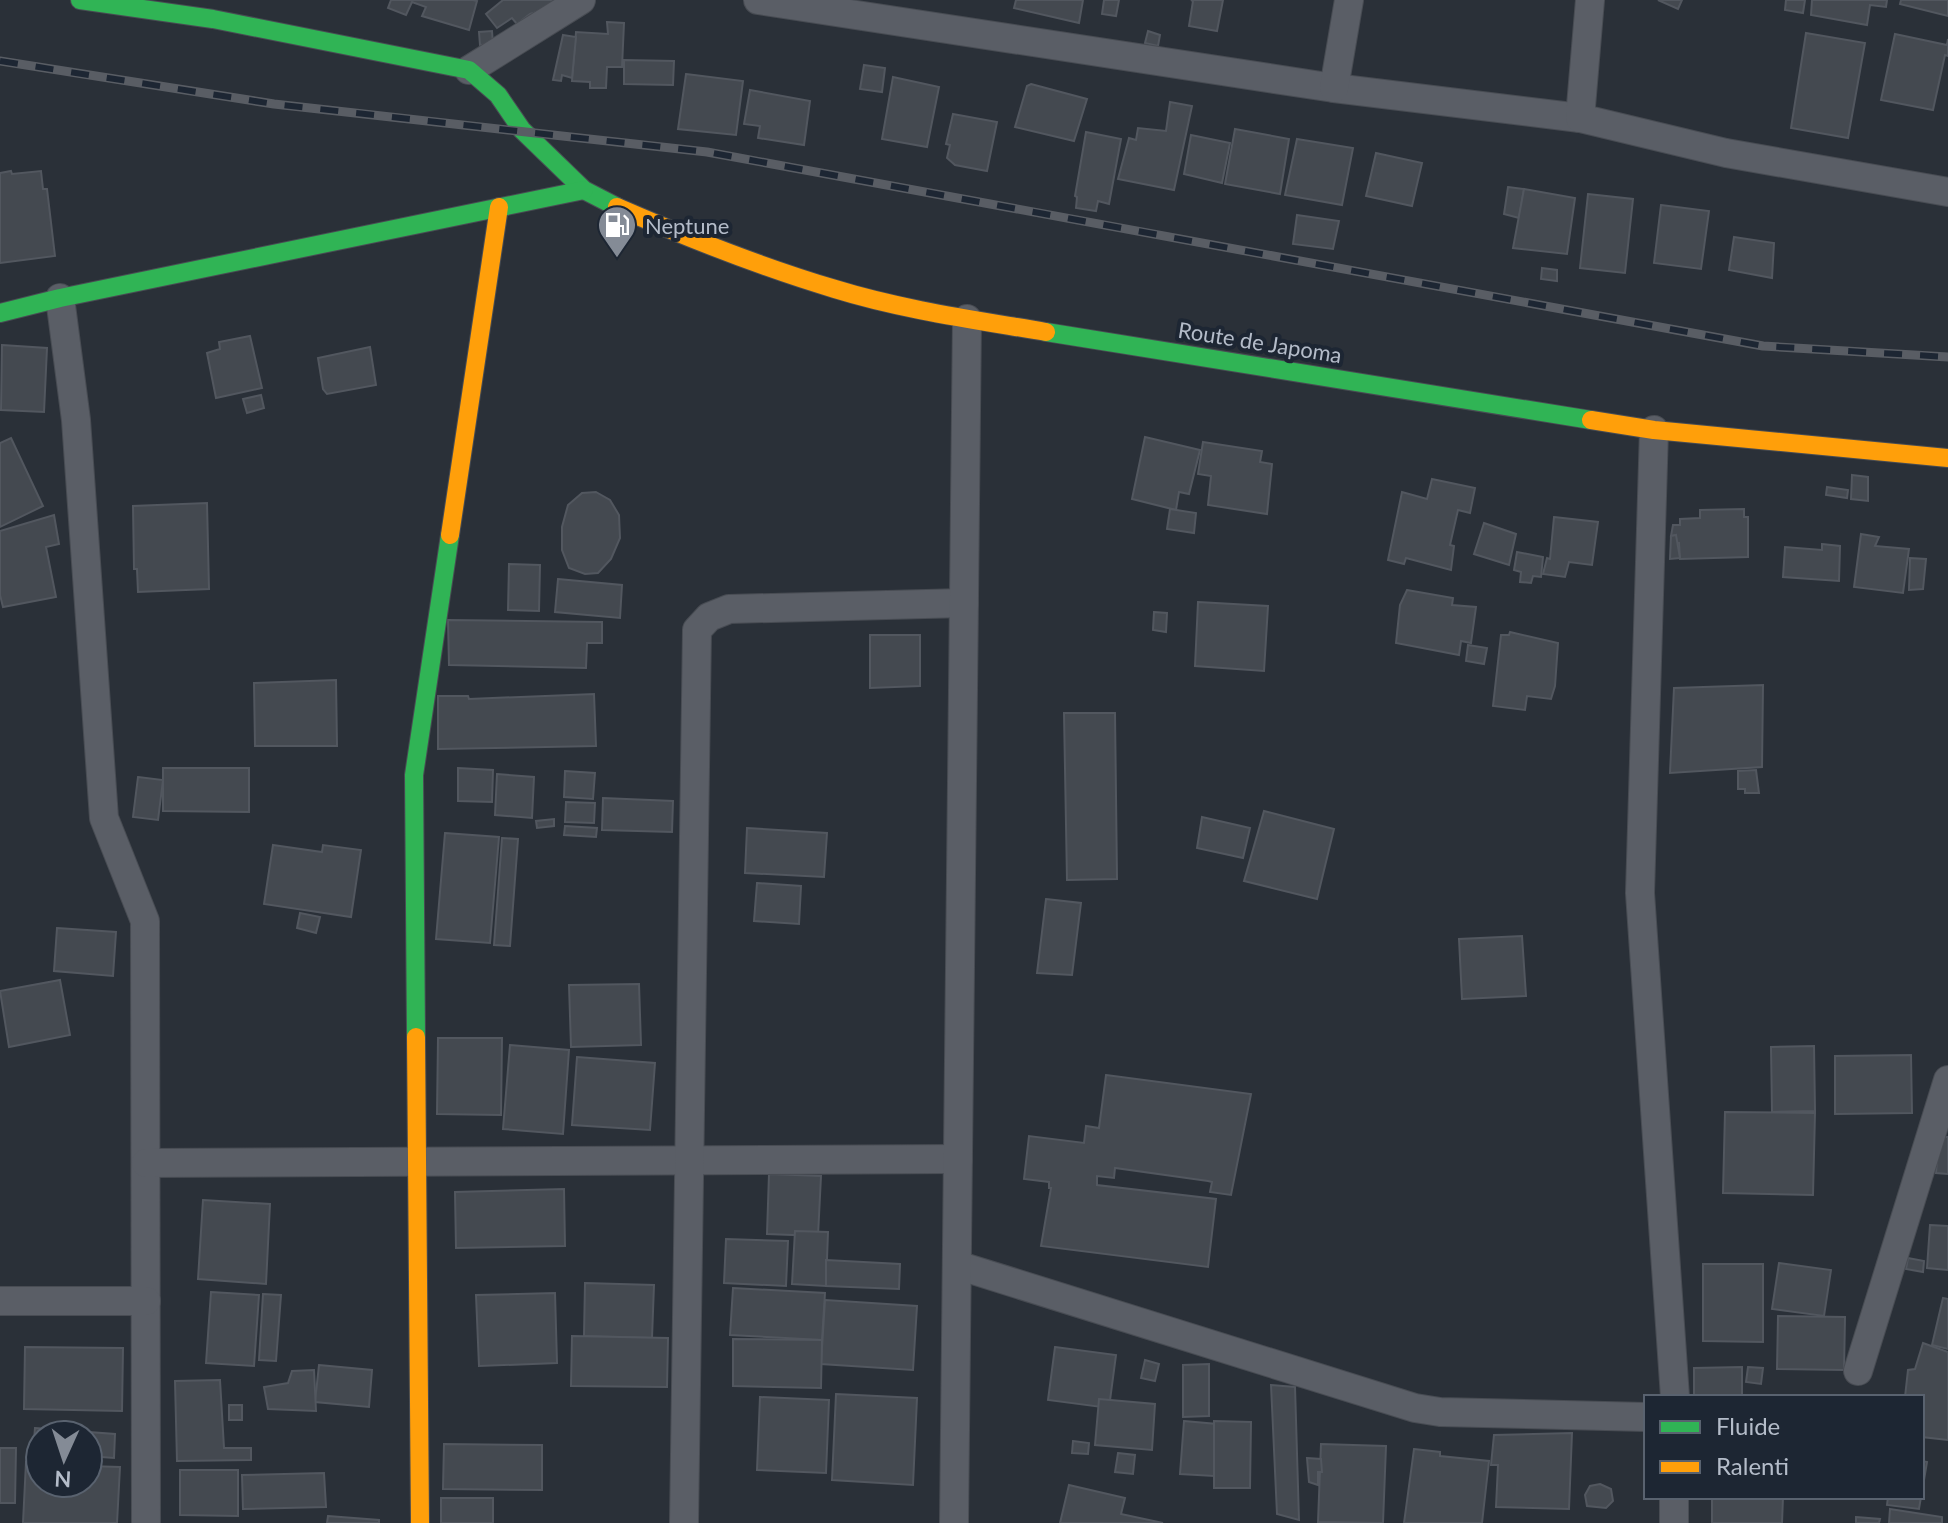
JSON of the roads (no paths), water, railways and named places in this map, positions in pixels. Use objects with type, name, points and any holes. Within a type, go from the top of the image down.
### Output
[{"type":"main road","points":[[80,0],[213,19],[469,70]]},
{"type":"main road","name":"Route de Japoma","points":[[469,70],[498,95],[522,130],[584,190],[687,238],[822,285],[967,319],[1654,430],[1948,458]]},
{"type":"main road","points":[[0,313],[584,190]]},
{"type":"main road","points":[[420,1523],[414,775],[499,207]]},
{"type":"street","points":[[469,70],[581,0]]},
{"type":"street","points":[[758,0],[1334,88],[1580,118],[1726,153],[1948,192]]},
{"type":"street","points":[[1334,88],[1349,0]]},
{"type":"street","points":[[1580,118],[1590,0]]},
{"type":"street","points":[[60,298],[76,420],[104,818],[145,921],[146,1523]]},
{"type":"street","points":[[954,1523],[967,319]]},
{"type":"street","points":[[1654,430],[1640,893],[1675,1395]]},
{"type":"street","points":[[684,1523],[697,630],[709,617],[729,609],[964,603]]},
{"type":"street","points":[[1858,1371],[1948,1080]]},
{"type":"street","points":[[146,1163],[958,1159]]},
{"type":"street","points":[[957,1265],[1415,1408],[1440,1412],[1644,1417]]},
{"type":"street","points":[[0,1301],[146,1301]]},
{"type":"street","points":[[1674,1499],[1674,1523]]},
{"type":"railway","points":[[0,61],[274,104],[707,152],[1763,346],[1948,357]]},
{"type":"place","name":"Neptune","points":[[617,259]]}]
